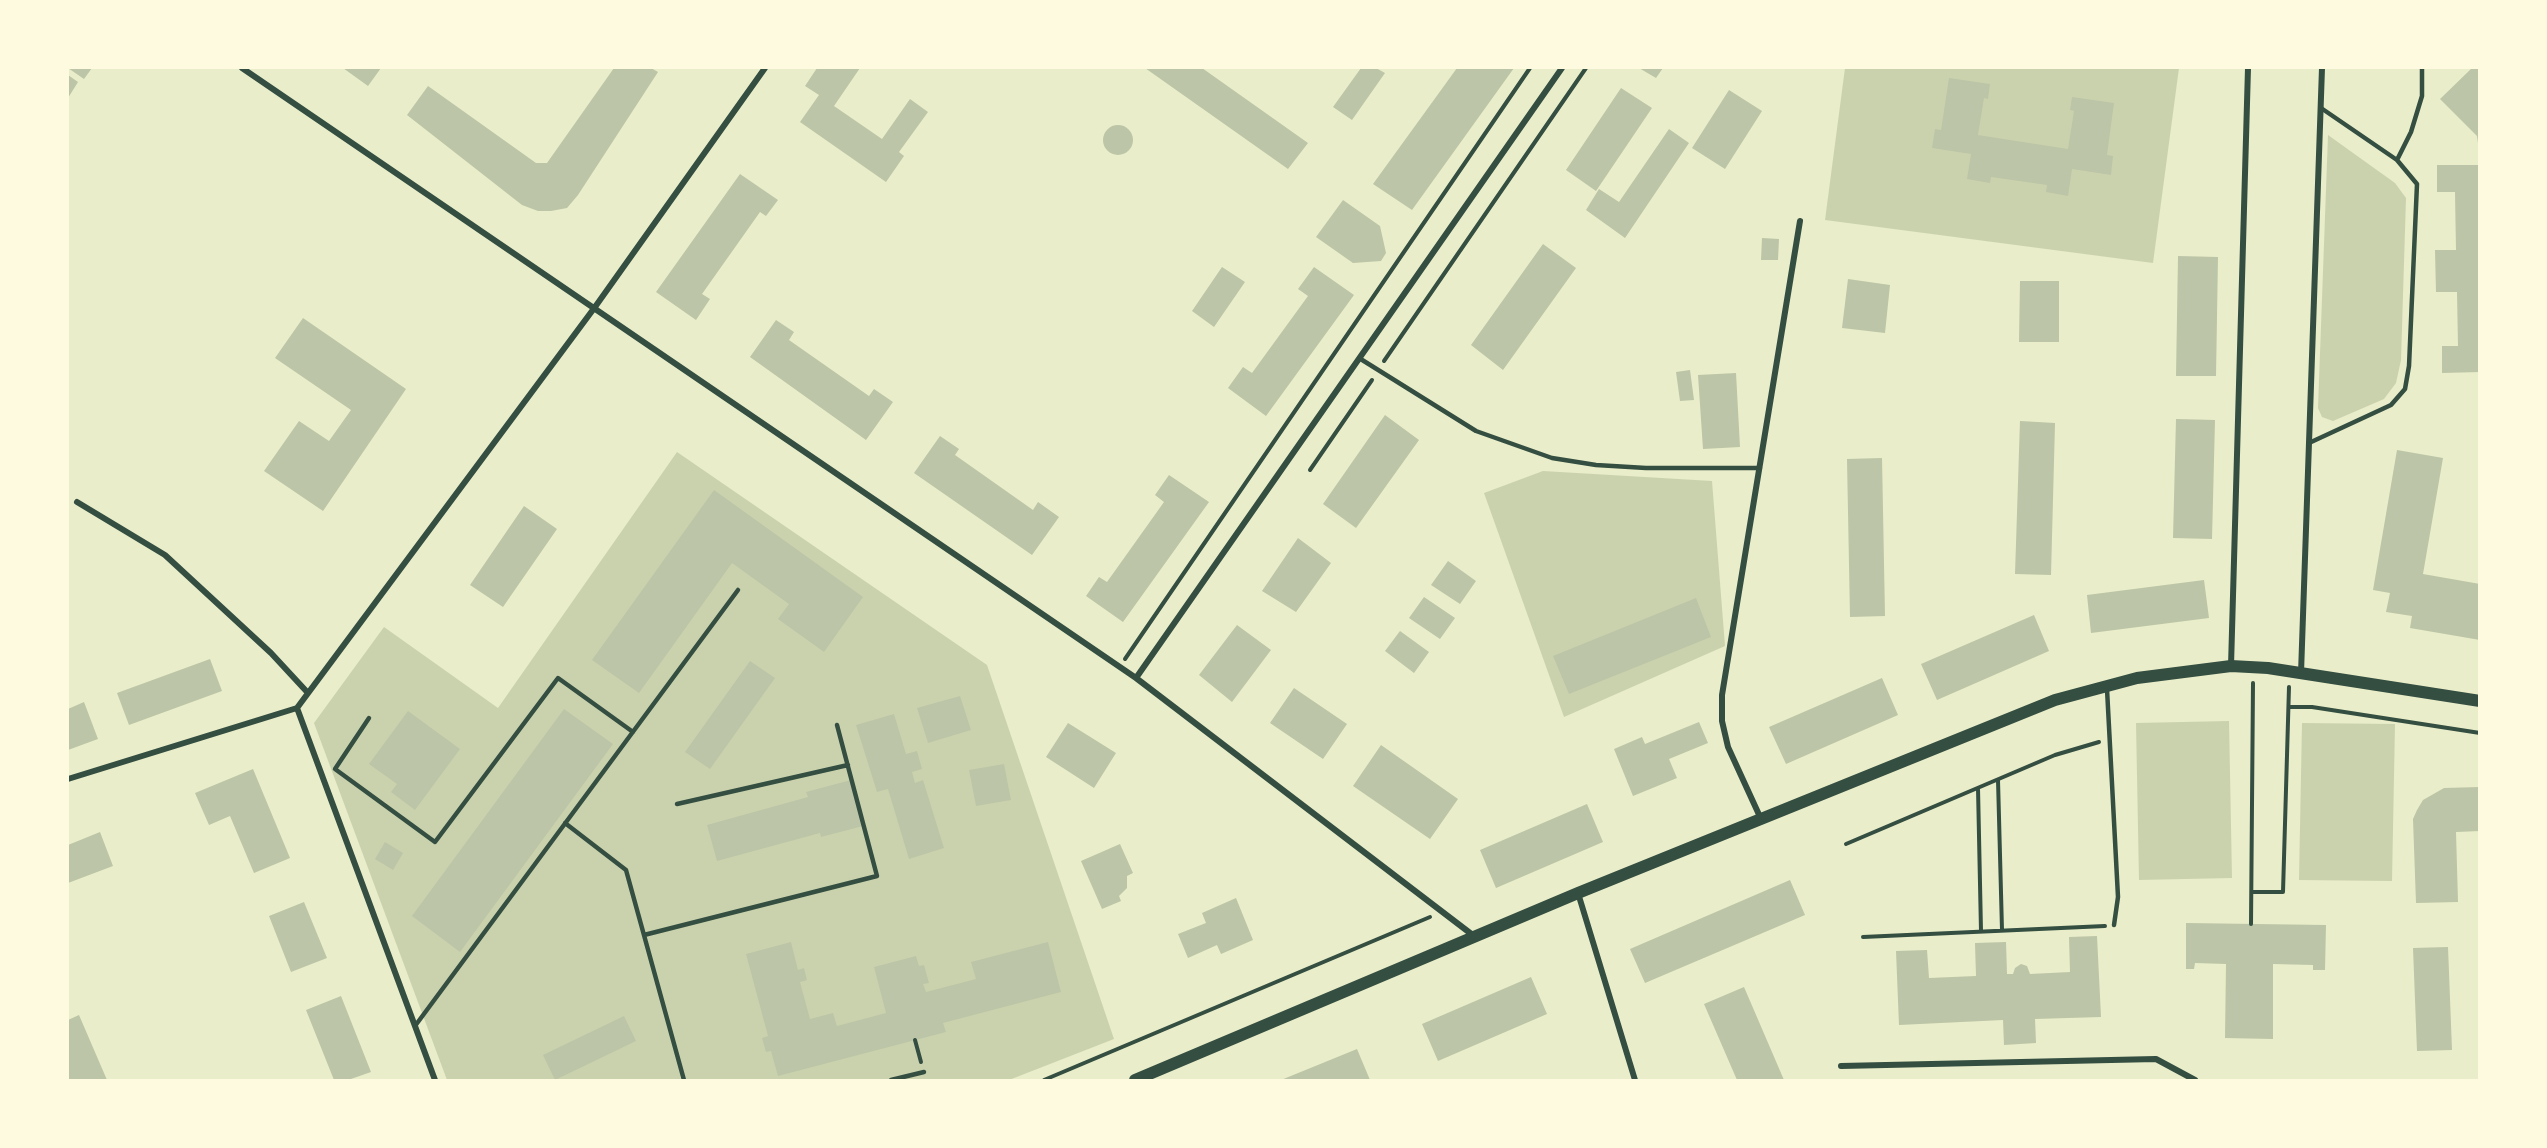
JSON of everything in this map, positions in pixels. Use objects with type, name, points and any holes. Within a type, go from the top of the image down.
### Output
[{"type":"main road","points":[[1135,1080],[1578,893],[2055,700],[2137,678],[2230,666],[2295,672],[2480,701]]},
{"type":"street","points":[[242,68],[1136,678],[1475,937]]},
{"type":"street","points":[[68,779],[297,708],[595,307],[765,68]]},
{"type":"street","points":[[1136,678],[1562,68]]},
{"type":"street","points":[[2230,666],[2248,68]]},
{"type":"street","points":[[2295,672],[2309,443],[2322,68]]},
{"type":"street","points":[[1761,819],[1728,747],[1722,721],[1722,695],[1800,222]]},
{"type":"street","points":[[77,502],[165,555],[271,653],[308,693]]},
{"type":"street","points":[[297,708],[435,1080]]},
{"type":"street","points":[[1578,893],[1635,1080]]},
{"type":"street","points":[[1841,1066],[2156,1059],[2195,1080]]},
{"type":"lane","points":[[2397,160],[2410,132],[2421,96],[2421,68]]},
{"type":"lane","points":[[2309,443],[2391,405],[2405,389],[2409,366],[2417,184],[2397,160],[2321,108]]},
{"type":"lane","points":[[1359,358],[1476,431],[1552,458],[1596,465],[1646,468],[1760,468]]},
{"type":"lane","points":[[415,1026],[738,590]]},
{"type":"lane","points":[[369,718],[335,769],[435,842],[558,678],[633,732]]},
{"type":"lane","points":[[2106,686],[2118,897],[2114,925]]},
{"type":"lane","points":[[644,935],[877,876],[837,725]]},
{"type":"lane","points":[[677,804],[848,765]]},
{"type":"lane","points":[[565,823],[626,870],[684,1080]]},
{"type":"lane","points":[[891,1080],[924,1072]]},
{"type":"path","points":[[1119,667],[1530,68]]},
{"type":"path","points":[[1384,362],[1586,68]]},
{"type":"path","points":[[1310,470],[1377,372]]},
{"type":"path","points":[[2251,924],[2253,667]]},
{"type":"path","points":[[2252,892],[2283,892],[2289,707],[2295,672]]},
{"type":"path","points":[[2289,707],[2312,707],[2480,733]]},
{"type":"path","points":[[1846,844],[2055,756],[2109,739]]},
{"type":"path","points":[[1998,780],[2002,930]]},
{"type":"path","points":[[1978,788],[1981,931]]},
{"type":"path","points":[[1044,1080],[1442,912]]},
{"type":"path","points":[[1863,937],[2114,925]]},
{"type":"green space","points":[[1845,68],[2179,68],[2153,263],[1825,220]]},
{"type":"green space","points":[[2328,135],[2395,183],[2406,198],[2401,360],[2396,383],[2384,399],[2333,421],[2322,417],[2318,408]]},
{"type":"green space","points":[[677,452],[987,665],[1114,1039],[1009,1080],[447,1080],[314,723],[384,627],[498,708]]},
{"type":"green space","points":[[1543,471],[1712,481],[1725,646],[1564,717],[1484,493]]},
{"type":"green space","points":[[2229,721],[2232,878],[2139,880],[2136,723]]},
{"type":"green space","points":[[2302,723],[2395,724],[2392,881],[2299,880]]},
{"type":"building","points":[[68,68],[92,68],[84,79]]},
{"type":"building","points":[[343,68],[381,68],[368,86]]},
{"type":"building","points":[[614,68],[651,68],[658,72],[578,195],[567,208],[538,211],[522,205],[407,115],[428,86],[536,163],[547,163]]},
{"type":"building","points":[[817,68],[860,68],[834,106],[882,139],[910,99],[928,112],[899,152],[904,156],[886,182],[800,122],[819,95],[805,86]]},
{"type":"building","points":[[1145,68],[1202,68],[1308,143],[1288,169]]},
{"type":"building","points":[[1361,68],[1376,68],[1385,73],[1352,120],[1333,107]]},
{"type":"building","points":[[1457,68],[1514,68],[1412,210],[1373,184]]},
{"type":"building","points":[[1639,68],[1663,68],[1656,78]]},
{"type":"building","points":[[2472,68],[2480,68],[2480,158],[2477,136],[2440,99]]},
{"type":"building","points":[[68,75],[78,82],[68,98]]},
{"type":"building","points":[[1949,78],[1990,84],[1988,99],[1984,98],[1978,135],[2068,149],[2074,111],[2070,110],[2072,97],[2114,103],[2107,155],[2113,156],[2111,175],[2072,169],[2068,196],[2046,192],[2047,185],[1991,177],[1990,183],[1967,179],[1971,154],[1932,148],[1935,129],[1941,130]]},
{"type":"building","points":[[1621,88],[1652,108],[1596,191],[1566,170]]},
{"type":"building","points":[[1729,90],[1762,111],[1725,169],[1692,148]]},
{"type":"building","points":[[1118,125],[1124,126],[1132,134],[1132,146],[1124,154],[1118,155],[1112,154],[1104,146],[1103,140],[1104,134],[1112,126]]},
{"type":"building","points":[[1669,129],[1689,143],[1625,238],[1586,210],[1599,189],[1619,202]]},
{"type":"building","points":[[2437,165],[2480,165],[2480,372],[2442,373],[2442,346],[2458,346],[2457,292],[2436,292],[2435,250],[2456,250],[2455,192],[2437,192]]},
{"type":"building","points":[[740,174],[778,200],[766,216],[760,212],[702,294],[710,299],[696,320],[656,292]]},
{"type":"building","points":[[1343,200],[1380,226],[1386,253],[1381,261],[1353,263],[1316,237]]},
{"type":"building","points":[[1762,238],[1779,239],[1778,260],[1761,260]]},
{"type":"building","points":[[1543,244],[1576,268],[1503,370],[1471,345]]},
{"type":"building","points":[[2178,256],[2218,257],[2216,376],[2176,376]]},
{"type":"building","points":[[1222,267],[1245,282],[1214,327],[1192,311]]},
{"type":"building","points":[[1314,267],[1354,295],[1266,416],[1228,388],[1243,367],[1252,373],[1308,296],[1298,289]]},
{"type":"building","points":[[1848,279],[1890,285],[1885,333],[1842,328]]},
{"type":"building","points":[[2020,281],[2059,281],[2059,342],[2019,342]]},
{"type":"building","points":[[303,318],[406,389],[323,511],[264,471],[299,421],[329,441],[351,410],[275,358]]},
{"type":"building","points":[[776,320],[794,332],[789,340],[869,396],[874,389],[893,402],[866,440],[750,357]]},
{"type":"building","points":[[1690,370],[1694,400],[1680,401],[1676,372]]},
{"type":"building","points":[[1736,373],[1740,447],[1703,449],[1698,375]]},
{"type":"building","points":[[1385,415],[1419,440],[1356,528],[1323,504]]},
{"type":"building","points":[[2176,419],[2215,420],[2212,539],[2173,538]]},
{"type":"building","points":[[2020,421],[2055,423],[2051,575],[2015,574]]},
{"type":"building","points":[[940,436],[959,449],[955,455],[1033,510],[1038,502],[1059,517],[1032,555],[914,473]]},
{"type":"building","points":[[2397,450],[2443,458],[2423,574],[2480,584],[2480,640],[2410,628],[2412,616],[2386,612],[2390,593],[2373,590]]},
{"type":"building","points":[[1882,458],[1885,616],[1850,617],[1847,459]]},
{"type":"building","points":[[1169,475],[1209,502],[1123,622],[1086,596],[1099,577],[1107,582],[1164,502],[1155,495]]},
{"type":"building","points":[[714,490],[863,597],[824,652],[778,619],[789,604],[732,563],[639,693],[592,660]]},
{"type":"building","points":[[524,506],[557,529],[503,607],[470,585]]},
{"type":"building","points":[[1298,538],[1331,563],[1296,612],[1262,591]]},
{"type":"building","points":[[1448,561],[1476,581],[1460,604],[1431,585]]},
{"type":"building","points":[[2204,580],[2209,618],[2091,633],[2087,595]]},
{"type":"building","points":[[1424,597],[1455,618],[1440,639],[1409,618]]},
{"type":"building","points":[[1696,598],[1711,637],[1569,694],[1553,656]]},
{"type":"building","points":[[2034,615],[2049,651],[1937,700],[1921,664]]},
{"type":"building","points":[[1237,625],[1271,650],[1232,702],[1199,675]]},
{"type":"building","points":[[1400,631],[1429,652],[1414,673],[1385,651]]},
{"type":"building","points":[[210,659],[222,691],[129,725],[117,693]]},
{"type":"building","points":[[750,661],[775,678],[710,769],[685,752]]},
{"type":"building","points":[[1882,678],[1898,715],[1786,764],[1769,727]]},
{"type":"building","points":[[1294,688],[1347,724],[1323,759],[1270,723]]},
{"type":"building","points":[[960,696],[971,730],[928,743],[917,708]]},
{"type":"building","points":[[84,702],[98,739],[68,750],[68,709]]},
{"type":"building","points":[[564,709],[613,744],[460,952],[412,916]]},
{"type":"building","points":[[408,711],[460,749],[415,810],[391,792],[397,784],[369,764]]},
{"type":"building","points":[[894,714],[906,754],[917,751],[922,769],[912,772],[915,783],[923,780],[944,848],[909,859],[888,789],[877,792],[856,725]]},
{"type":"building","points":[[1699,722],[1708,743],[1669,759],[1677,778],[1633,796],[1614,749],[1642,737],[1645,744]]},
{"type":"building","points":[[1068,723],[1116,753],[1094,788],[1046,757]]},
{"type":"building","points":[[1381,745],[1458,799],[1430,839],[1353,786]]},
{"type":"building","points":[[1004,764],[1011,800],[976,806],[969,770]]},
{"type":"building","points":[[253,769],[290,858],[254,873],[230,816],[209,825],[195,793]]},
{"type":"building","points":[[851,780],[863,826],[821,837],[820,833],[717,861],[707,825],[808,797],[806,792]]},
{"type":"building","points":[[2480,787],[2480,831],[2456,832],[2458,902],[2416,903],[2413,819],[2417,810],[2423,800],[2444,788]]},
{"type":"building","points":[[1587,804],[1603,842],[1496,888],[1480,850]]},
{"type":"building","points":[[100,832],[113,866],[68,883],[68,845]]},
{"type":"building","points":[[385,842],[403,853],[393,870],[375,859]]},
{"type":"building","points":[[1120,844],[1133,873],[1127,876],[1127,888],[1119,896],[1121,901],[1102,909],[1081,861]]},
{"type":"building","points":[[1790,880],[1805,915],[1645,983],[1630,949]]},
{"type":"building","points":[[1236,898],[1253,940],[1221,954],[1217,945],[1188,958],[1178,934],[1206,923],[1202,913]]},
{"type":"building","points":[[304,902],[327,958],[291,972],[269,916]]},
{"type":"building","points":[[2186,923],[2326,925],[2325,970],[2313,970],[2313,965],[2273,964],[2273,1039],[2225,1038],[2226,964],[2195,963],[2194,969],[2186,969]]},
{"type":"building","points":[[2097,936],[2101,1017],[2035,1019],[2036,1043],[2004,1045],[2003,1020],[1899,1025],[1896,951],[1927,950],[1929,978],[1976,976],[1975,943],[2006,942],[2007,974],[2013,974],[2015,968],[2021,964],[2027,966],[2030,974],[2070,972],[2069,937]]},
{"type":"building","points":[[791,942],[798,970],[804,968],[807,980],[800,982],[810,1019],[833,1013],[837,1026],[886,1013],[874,967],[916,956],[919,966],[924,965],[929,983],[923,984],[926,992],[976,979],[971,962],[1048,942],[1061,992],[943,1023],[946,1032],[778,1076],[771,1051],[766,1052],[762,1038],[768,1036],[746,954]]},
{"type":"building","points":[[2448,947],[2452,1050],[2417,1051],[2413,948]]},
{"type":"building","points":[[1531,977],[1547,1014],[1438,1061],[1422,1024]]},
{"type":"building","points":[[1744,987],[1784,1080],[1737,1080],[1704,1004]]},
{"type":"building","points":[[341,996],[371,1072],[348,1080],[334,1080],[306,1010]]},
{"type":"building","points":[[79,1015],[107,1080],[68,1080],[68,1020]]},
{"type":"building","points":[[624,1016],[636,1041],[555,1080],[543,1055]]},
{"type":"building","points":[[1357,1049],[1370,1080],[1281,1080]]}]
